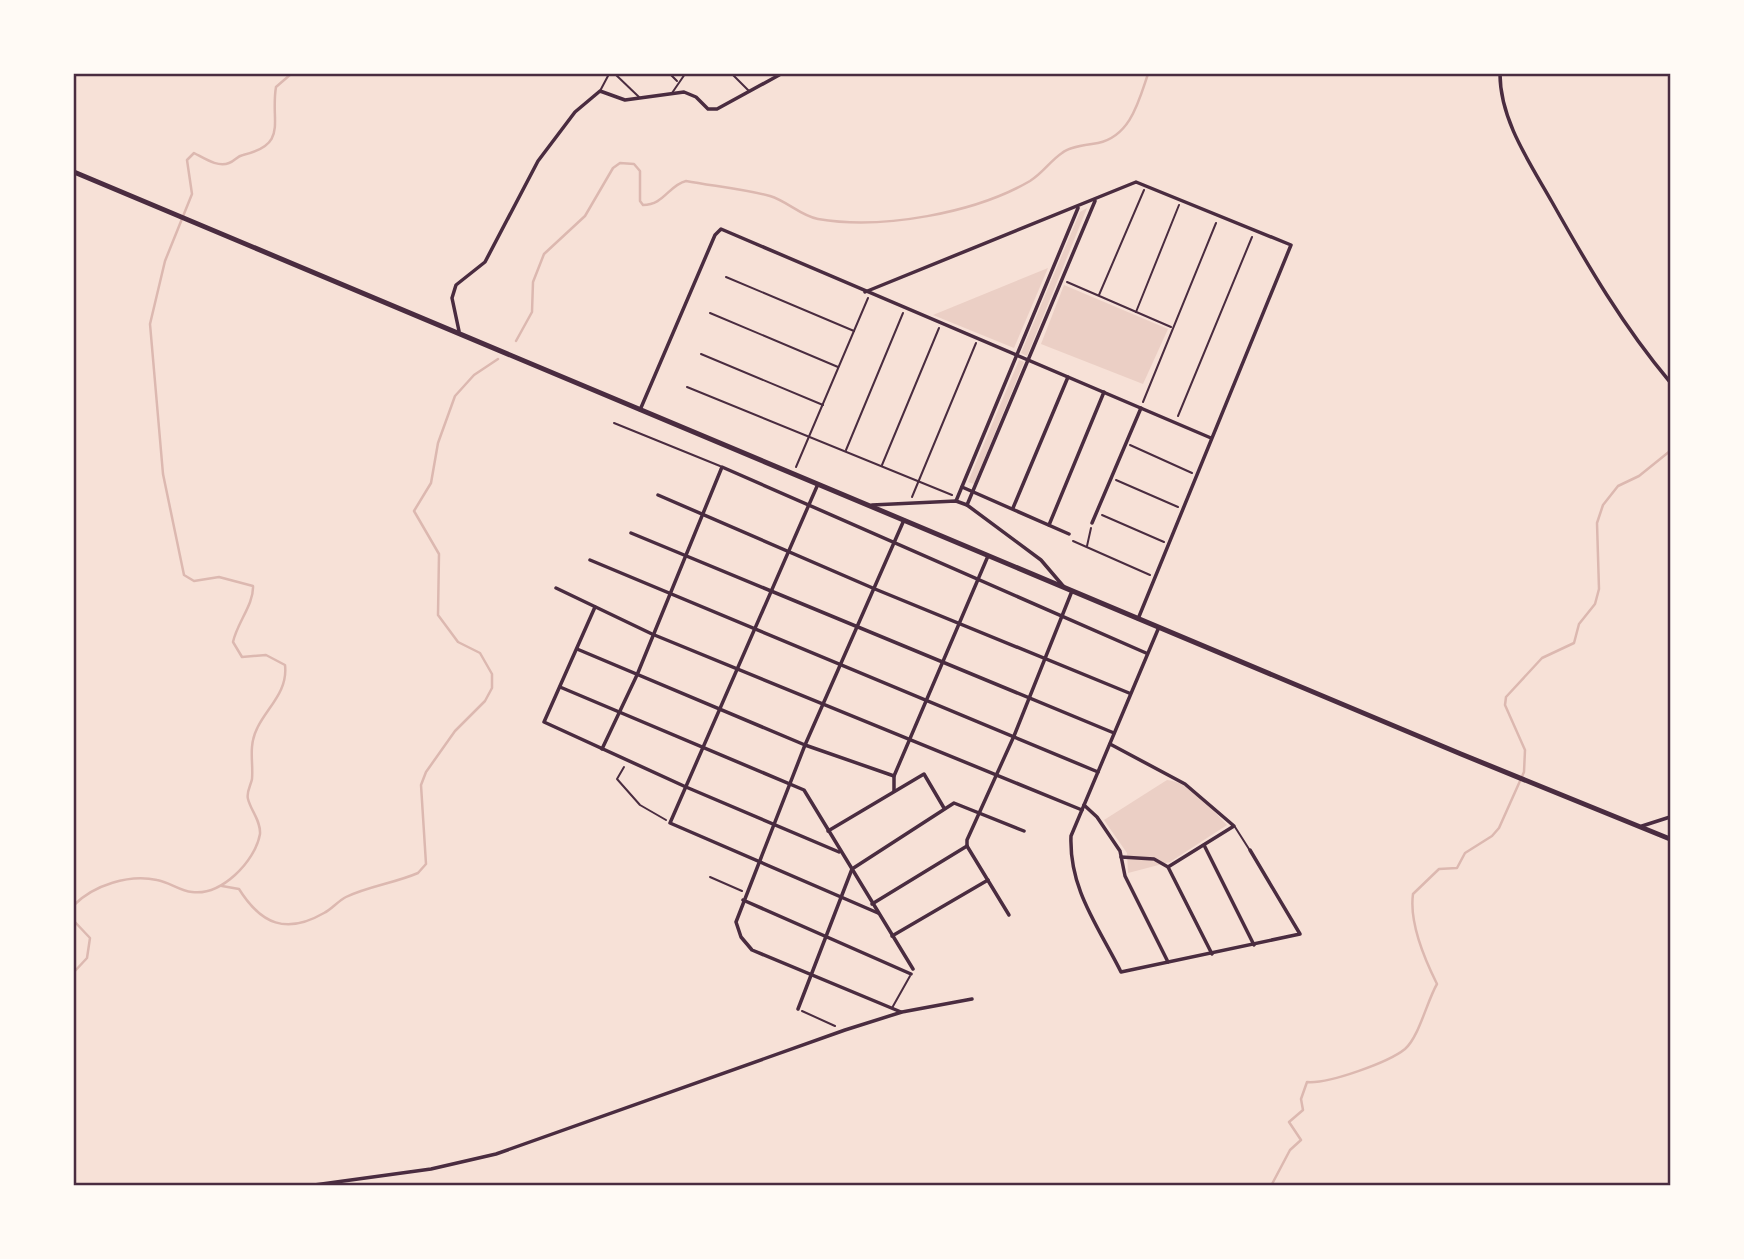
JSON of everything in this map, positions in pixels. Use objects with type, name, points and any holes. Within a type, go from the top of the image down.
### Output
[{"type":"main road","points":[[74,172],[459,331],[640,410],[1671,841]]},
{"type":"street","points":[[459,331],[452,298],[456,285],[485,262],[538,162],[575,112],[602,92],[625,100],[690,94],[711,110],[781,74]]},
{"type":"street","points":[[1500,74],[1500,89],[1506,112],[1522,149],[1616,312],[1671,382]]},
{"type":"street","points":[[868,293],[1136,182],[1288,242],[1292,248],[1138,618]]},
{"type":"street","points":[[967,505],[1095,201]]},
{"type":"street","points":[[957,499],[1078,208]]},
{"type":"street","points":[[640,410],[716,235],[721,229],[1211,438]]},
{"type":"street","points":[[1013,508],[1068,377]]},
{"type":"street","points":[[1049,525],[1104,392]]},
{"type":"street","points":[[1092,523],[1141,408]]},
{"type":"street","points":[[602,749],[637,675],[722,467],[979,577],[1146,653]]},
{"type":"street","points":[[818,484],[670,823],[878,914]]},
{"type":"street","points":[[962,487],[1069,534]]},
{"type":"street","points":[[658,495],[875,589],[1129,693]]},
{"type":"street","points":[[870,505],[957,499],[1041,560],[1069,590],[1063,614],[967,846],[872,904]]},
{"type":"street","points":[[902,1012],[752,950],[738,931],[736,922],[772,823],[904,520]]},
{"type":"street","points":[[631,533],[1114,733]]},
{"type":"street","points":[[894,791],[894,776],[988,556]]},
{"type":"street","points":[[590,560],[1098,772]]},
{"type":"street","points":[[556,588],[652,634],[997,776],[1083,807],[1097,817],[1121,857],[1125,876],[1168,962]]},
{"type":"street","points":[[595,607],[544,722],[686,787],[841,852]]},
{"type":"street","points":[[1159,627],[1071,835],[1071,870],[1079,891],[1122,972],[1300,934],[1251,850]]},
{"type":"street","points":[[577,649],[805,745],[894,776]]},
{"type":"street","points":[[560,687],[804,790],[912,971]]},
{"type":"street","points":[[1110,744],[1181,782],[1200,795],[1234,826],[1167,867]]},
{"type":"street","points":[[828,831],[925,774],[944,808]]},
{"type":"street","points":[[798,1009],[852,869],[954,803],[1024,831]]},
{"type":"street","points":[[1640,827],[1671,817]]},
{"type":"street","points":[[1204,845],[1254,945]]},
{"type":"street","points":[[967,846],[1009,915]]},
{"type":"street","points":[[1121,857],[1154,859],[1167,867],[1212,954]]},
{"type":"street","points":[[892,936],[988,880]]},
{"type":"street","points":[[743,900],[912,971]]},
{"type":"street","points":[[307,1185],[431,1169],[496,1154],[845,1030],[902,1012],[972,999]]},
{"type":"lane","points":[[602,92],[609,74]]},
{"type":"lane","points":[[615,74],[641,99]]},
{"type":"lane","points":[[670,74],[678,82]]},
{"type":"lane","points":[[672,94],[685,74]]},
{"type":"lane","points":[[732,74],[750,92]]},
{"type":"lane","points":[[614,423],[722,467]]},
{"type":"lane","points":[[1234,826],[1251,850]]},
{"type":"lane","points":[[892,1008],[912,971]]},
{"type":"path","points":[[1099,296],[1145,186]]},
{"type":"path","points":[[1136,312],[1181,200]]},
{"type":"path","points":[[1141,408],[1219,215]]},
{"type":"path","points":[[1175,422],[1255,229]]},
{"type":"path","points":[[726,277],[854,331]]},
{"type":"path","points":[[1062,280],[1172,328]]},
{"type":"path","points":[[793,474],[868,293]]},
{"type":"path","points":[[846,450],[905,309]]},
{"type":"path","points":[[710,313],[839,367]]},
{"type":"path","points":[[882,465],[941,324]]},
{"type":"path","points":[[910,503],[978,339]]},
{"type":"path","points":[[701,354],[822,405]]},
{"type":"path","points":[[687,387],[846,450],[957,499]]},
{"type":"path","points":[[1126,443],[1196,475]]},
{"type":"path","points":[[1111,478],[1183,509]]},
{"type":"path","points":[[1097,513],[1168,543]]},
{"type":"path","points":[[1087,548],[1092,523]]},
{"type":"path","points":[[1069,534],[1073,542],[1155,577]]},
{"type":"path","points":[[627,760],[617,779],[640,805],[670,823]]},
{"type":"path","points":[[710,877],[746,892]]},
{"type":"path","points":[[798,1009],[845,1030]]},
{"type":"shaded area","points":[[1087,208],[1027,356],[1021,353],[1080,212]]},
{"type":"shaded area","points":[[1048,268],[1014,348],[933,315]]},
{"type":"shaded area","points":[[1064,285],[1168,329],[1143,384],[1041,344]]},
{"type":"shaded area","points":[[1019,360],[1024,362],[974,484],[968,482]]},
{"type":"shaded area","points":[[1167,780],[1192,791],[1227,825],[1170,862],[1128,873],[1127,853],[1104,820]]},
{"type":"waterway","points":[[74,905],[91,892],[124,880],[161,881],[192,892],[214,889],[244,866],[257,845],[260,834],[248,796],[252,779],[252,747],[259,725],[282,688],[285,665],[266,655],[242,657],[233,642],[251,600],[253,586],[219,577],[194,581],[184,575],[163,474],[150,324],[165,261],[192,194],[187,160],[194,153],[211,162],[225,164],[267,145],[274,130],[276,87],[291,74]]},
{"type":"waterway","points":[[516,341],[532,312],[533,282],[544,254],[585,216],[613,168],[620,163],[634,164],[640,171],[640,201],[643,205],[656,202],[675,186],[686,181],[770,196],[818,219],[870,222],[927,216],[956,210],[1008,192],[1035,178],[1065,151],[1109,139],[1118,133],[1132,116],[1148,74]]},
{"type":"waterway","points":[[222,886],[239,889],[256,911],[266,918],[286,924],[298,923],[324,913],[355,893],[418,873],[426,864],[421,785],[426,772],[455,731],[485,701],[492,688],[492,674],[480,653],[458,642],[438,615],[439,554],[414,511],[431,483],[438,443],[455,396],[474,375],[498,359]]},
{"type":"waterway","points":[[1271,1186],[1290,1150],[1301,1140],[1289,1122],[1303,1110],[1301,1099],[1307,1082],[1329,1080],[1373,1066],[1405,1049],[1419,1028],[1437,984],[1415,928],[1413,894],[1439,869],[1457,868],[1465,853],[1492,836],[1499,828],[1524,772],[1525,750],[1505,705],[1506,697],[1542,658],[1574,643],[1579,624],[1595,604],[1599,589],[1597,523],[1603,505],[1618,486],[1639,476],[1670,451]]},
{"type":"waterway","points":[[74,921],[90,938],[87,958],[74,972]]}]
